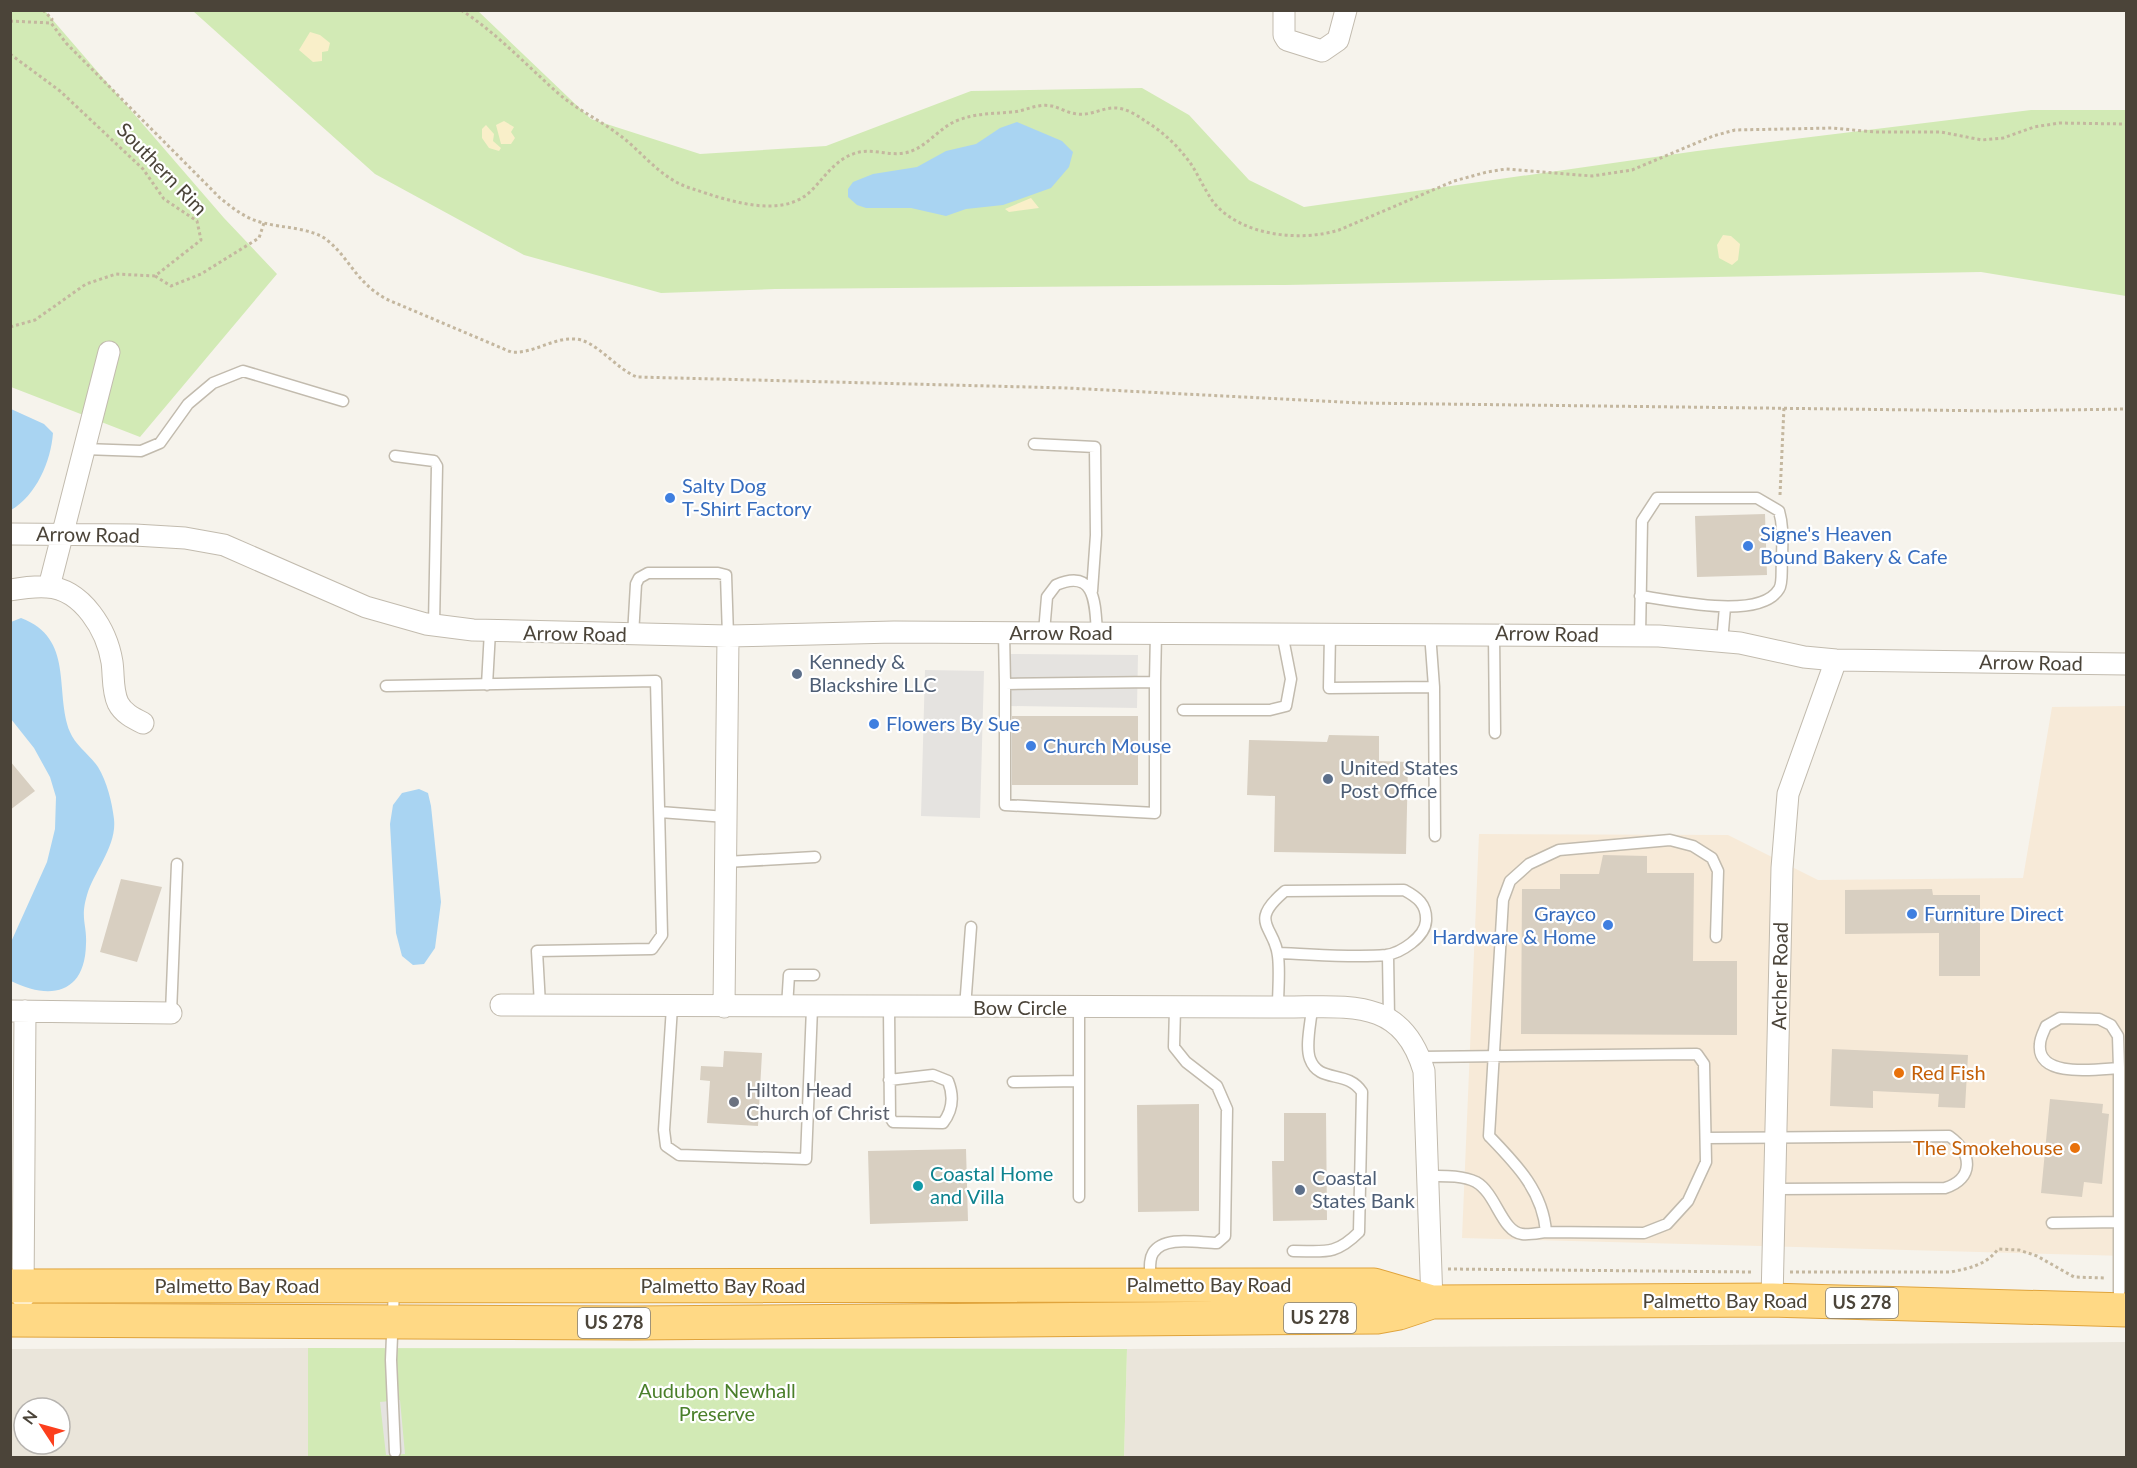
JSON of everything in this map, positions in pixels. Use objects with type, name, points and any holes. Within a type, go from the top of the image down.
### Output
[{"type":"highway","name":"Palmetto Bay Road","points":[[17,1286],[1374,1285],[1405,1292],[1432,1302]]},
{"type":"highway","name":"Palmetto Bay Road","points":[[16,1320],[632,1323],[1377,1317],[1432,1302],[2122,1300]]},
{"type":"street","points":[[1284,10],[1284,35],[1287,40],[1322,51],[1338,39],[1346,10]]},
{"type":"street","points":[[49,587],[109,352]]},
{"type":"street","name":"Arrow Road","points":[[10,534],[185,538],[224,544],[366,607],[434,625],[490,631],[728,636],[1044,632],[1494,633],[1640,636],[1722,642],[1836,660],[2127,664]]},
{"type":"street","points":[[10,590],[49,587],[72,597],[92,614],[104,634],[119,704],[130,716],[143,723]]},
{"type":"street","points":[[724,1007],[728,636]]},
{"type":"street","name":"Archer Road","points":[[1772,1300],[1782,868],[1786,807],[1793,778],[1836,660]]},
{"type":"street","name":"Bow Circle","points":[[501,1005],[1362,1009],[1389,1018],[1407,1035],[1420,1057],[1426,1086],[1432,1302]]},
{"type":"street","points":[[16,1320],[18,1011],[171,1013]]},
{"type":"lane","points":[[84,449],[141,451],[160,444],[188,404],[213,383],[243,371],[343,401]]},
{"type":"lane","points":[[1034,444],[1095,447],[1096,535],[1092,591],[1097,633]]},
{"type":"lane","points":[[395,456],[434,461],[437,466],[434,625]]},
{"type":"lane","points":[[1640,596],[1725,607],[1757,605],[1772,598],[1780,587],[1783,526],[1779,511],[1757,498],[1657,498],[1642,521],[1640,596],[1640,636]]},
{"type":"lane","points":[[633,635],[636,584],[639,578],[648,573],[718,573],[726,575],[728,636]]},
{"type":"lane","points":[[1044,632],[1047,597],[1056,585],[1074,580],[1086,584],[1092,591]]},
{"type":"lane","points":[[1722,642],[1725,607]]},
{"type":"lane","points":[[487,685],[490,631]]},
{"type":"lane","points":[[1004,633],[1005,805],[1155,813],[1156,633]]},
{"type":"lane","points":[[1183,710],[1270,711],[1286,706],[1291,679],[1282,633]]},
{"type":"lane","points":[[1330,633],[1329,687],[1434,687]]},
{"type":"lane","points":[[1430,633],[1434,687],[1436,836]]},
{"type":"lane","points":[[1494,633],[1495,733]]},
{"type":"lane","points":[[386,686],[657,681],[662,936],[652,949],[537,951],[540,1005]]},
{"type":"lane","points":[[1005,684],[1155,682]]},
{"type":"lane","points":[[660,812],[726,817]]},
{"type":"lane","points":[[1546,1232],[1545,1215],[1530,1183],[1489,1136],[1503,900],[1510,882],[1529,864],[1559,850],[1670,840],[1693,846],[1712,858],[1718,871],[1716,937]]},
{"type":"lane","points":[[726,862],[815,857]]},
{"type":"lane","points":[[171,1013],[177,864]]},
{"type":"lane","points":[[1278,953],[1388,955],[1412,943],[1426,926],[1426,913],[1419,898],[1404,890],[1285,891],[1267,911],[1265,927],[1278,953],[1278,1007]]},
{"type":"lane","points":[[965,1008],[971,927]]},
{"type":"lane","points":[[1388,955],[1389,1018]]},
{"type":"lane","points":[[787,1008],[789,975],[814,975]]},
{"type":"lane","points":[[672,1006],[664,1130],[666,1146],[680,1155],[807,1159],[812,1008]]},
{"type":"lane","points":[[889,1008],[890,1117],[893,1122],[944,1124],[952,1106],[952,1091],[948,1080],[933,1076],[890,1080]]},
{"type":"lane","points":[[1079,1008],[1079,1197]]},
{"type":"lane","points":[[1150,1285],[1150,1262],[1153,1253],[1161,1245],[1171,1242],[1217,1243],[1225,1236],[1227,1109],[1217,1086],[1186,1062],[1174,1047],[1175,1008]]},
{"type":"lane","points":[[1293,1251],[1333,1251],[1345,1246],[1359,1232],[1362,1092],[1356,1083],[1342,1076],[1327,1076],[1316,1070],[1309,1058],[1312,1008]]},
{"type":"lane","points":[[2119,1068],[2064,1070],[2051,1065],[2042,1058],[2040,1044],[2046,1026],[2060,1018],[2099,1019],[2111,1025],[2118,1036],[2119,1068],[2119,1222],[2122,1300]]},
{"type":"lane","points":[[1420,1057],[1697,1054],[1704,1064],[1706,1162],[1688,1201],[1667,1224],[1644,1233],[1520,1234],[1510,1229],[1495,1200],[1475,1182],[1453,1177],[1429,1176]]},
{"type":"lane","points":[[1013,1082],[1079,1081]]},
{"type":"lane","points":[[1706,1138],[1949,1136],[1959,1143],[1966,1155],[1967,1171],[1959,1184],[1945,1188],[1775,1189]]},
{"type":"lane","points":[[2052,1223],[2119,1222]]},
{"type":"lane","points":[[394,1286],[391,1370],[395,1452]]},
{"type":"path","points":[[43,10],[52,19],[51,23],[66,43],[220,198],[239,213],[264,223],[317,235],[327,240],[368,289],[489,344],[511,352],[526,354],[540,347],[575,338],[590,344],[624,372],[637,377],[1067,388],[1361,403],[1998,411],[2127,409]]},
{"type":"path","points":[[461,10],[488,28],[561,96],[626,140],[673,181],[691,189],[743,202],[778,206],[794,203],[809,193],[836,162],[855,152],[879,151],[903,154],[921,147],[953,122],[975,114],[1014,112],[1033,106],[1051,106],[1077,114],[1118,108],[1132,112],[1157,127],[1173,142],[1190,163],[1214,202],[1227,215],[1244,225],[1280,235],[1323,235],[1454,181],[1487,172],[1506,169],[1592,176],[1632,170],[1713,136],[1735,130],[1832,128],[1875,132],[1941,132],[1982,140],[2003,138],[2034,127],[2060,123],[2127,124]]},
{"type":"path","points":[[10,21],[51,23]]},
{"type":"path","name":"Southern Rim","points":[[10,54],[60,91],[143,169],[164,199],[197,221],[201,240],[155,276]]},
{"type":"path","points":[[10,327],[35,320],[86,284],[116,274],[155,276],[171,286],[201,274],[259,238],[264,223]]},
{"type":"path","points":[[1779,511],[1784,407]]},
{"type":"path","points":[[1998,1249],[2019,1250],[2037,1256],[2122,1300]]},
{"type":"shaded area","points":[[1011,654],[1138,655],[1137,708],[1010,706]]},
{"type":"shaded area","points":[[925,670],[984,671],[980,818],[921,816]]},
{"type":"shaded area","points":[[2126,706],[2126,1256],[1462,1238],[1479,834],[1728,835],[1818,880],[2023,878],[2052,707]]},
{"type":"shaded area","points":[[2126,1342],[2126,1457],[1124,1458],[1127,1349]]},
{"type":"shaded area","points":[[308,1348],[308,1457],[11,1457],[10,1349]]},
{"type":"shaded area","points":[[400,1400],[405,1454],[386,1455],[380,1402]]},
{"type":"green space","points":[[10,11],[45,11],[224,218],[277,274],[140,437],[11,387]]},
{"type":"green space","points":[[193,11],[478,11],[591,119],[700,154],[826,146],[971,91],[1142,88],[1189,115],[1249,180],[1304,207],[1697,151],[2031,110],[2126,110],[2126,296],[1981,272],[1285,285],[775,289],[661,293],[524,255],[375,174]]},
{"type":"green space","name":"Audubon Newhall Preserve","points":[[308,1348],[1127,1349],[1124,1457],[308,1458]]},
{"type":"sand","points":[[310,32],[320,35],[330,43],[328,51],[322,52],[322,61],[313,62],[299,50]]},
{"type":"sand","points":[[504,121],[514,127],[511,132],[515,138],[511,144],[501,144],[496,125]]},
{"type":"sand","points":[[486,125],[494,134],[493,141],[501,148],[499,151],[489,148],[482,138],[482,129]]},
{"type":"sand","points":[[1031,198],[1039,208],[1009,212],[1005,209]]},
{"type":"sand","points":[[1723,235],[1731,236],[1740,244],[1738,260],[1732,265],[1719,258],[1717,245]]},
{"type":"water","points":[[1017,122],[1062,141],[1073,152],[1069,167],[1051,188],[1003,205],[966,209],[946,216],[911,208],[866,208],[857,205],[848,197],[848,189],[853,182],[873,174],[917,167],[946,151],[976,144],[1000,128]]},
{"type":"water","points":[[11,409],[44,424],[53,433],[49,455],[41,477],[28,496],[11,510]]},
{"type":"water","points":[[21,618],[38,627],[49,639],[56,652],[70,732],[101,773],[109,792],[114,819],[109,849],[90,886],[85,903],[84,961],[79,974],[72,983],[62,989],[51,991],[25,987],[11,981],[11,942],[47,862],[55,829],[56,797],[50,777],[34,748],[11,719],[11,622]]},
{"type":"water","points":[[419,789],[428,793],[431,806],[441,902],[435,948],[424,964],[413,965],[402,956],[396,933],[390,824],[393,805],[402,793]]},
{"type":"building","points":[[1765,514],[1767,575],[1697,577],[1695,516]]},
{"type":"building","points":[[1012,716],[1138,716],[1138,785],[1012,785]]},
{"type":"building","name":"United States Post Office","points":[[1329,735],[1379,736],[1379,761],[1408,762],[1406,854],[1274,852],[1275,796],[1247,795],[1249,740],[1327,742]]},
{"type":"building","points":[[10,761],[35,791],[10,810]]},
{"type":"building","name":"Grayco Hardware & Home","points":[[1603,855],[1647,856],[1647,873],[1694,873],[1693,961],[1737,961],[1737,1035],[1521,1034],[1522,889],[1560,889],[1560,874],[1599,874]]},
{"type":"building","points":[[121,879],[162,887],[137,962],[100,952]]},
{"type":"building","name":"Furniture Direct","points":[[1932,889],[1933,895],[1980,895],[1980,976],[1939,976],[1939,933],[1845,934],[1845,890]]},
{"type":"building","name":"Red Fish","points":[[1832,1049],[1968,1055],[1965,1108],[1938,1107],[1939,1094],[1873,1091],[1873,1108],[1830,1106]]},
{"type":"building","name":"Hilton Head Church of Christ","points":[[724,1051],[762,1053],[758,1126],[707,1123],[710,1081],[700,1080],[701,1066],[723,1067]]},
{"type":"building","name":"The Smokehouse","points":[[2050,1099],[2103,1104],[2102,1113],[2109,1114],[2102,1184],[2084,1182],[2082,1197],[2041,1193]]},
{"type":"building","points":[[1199,1104],[1199,1211],[1138,1212],[1137,1105]]},
{"type":"building","name":"Coastal States Bank","points":[[1284,1113],[1326,1113],[1327,1220],[1273,1221],[1272,1161],[1284,1161]]},
{"type":"building","name":"Coastal Home and Villa","points":[[966,1149],[968,1221],[870,1224],[868,1151]]},
{"type":"place","name":"Salty Dog T-Shirt Factory","points":[[670,498]]},
{"type":"place","name":"Signe's Heaven Bound Bakery & Cafe","points":[[1748,546]]},
{"type":"place","name":"Kennedy & Blackshire LLC","points":[[797,674]]},
{"type":"place","name":"Flowers By Sue","points":[[874,724]]},
{"type":"place","name":"Church Mouse","points":[[1031,746]]},
{"type":"place","name":"United States Post Office","points":[[1328,779]]},
{"type":"place","name":"Furniture Direct","points":[[1912,914]]},
{"type":"place","name":"Grayco Hardware & Home","points":[[1608,925]]},
{"type":"place","name":"Red Fish","points":[[1899,1073]]},
{"type":"place","name":"Hilton Head Church of Christ","points":[[734,1102]]},
{"type":"place","name":"The Smokehouse","points":[[2075,1148]]},
{"type":"place","name":"Coastal Home and Villa","points":[[918,1186]]},
{"type":"place","name":"Coastal States Bank","points":[[1300,1190]]}]
